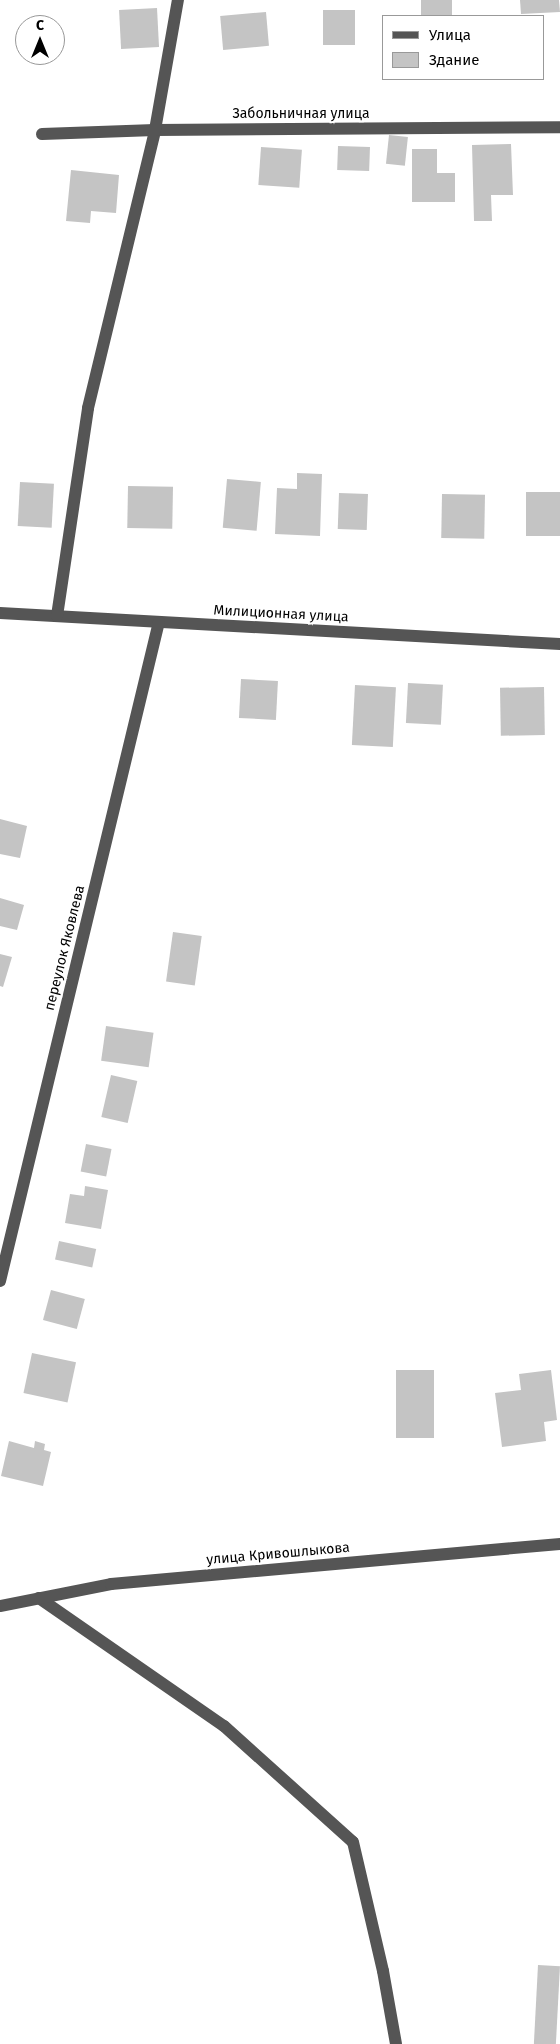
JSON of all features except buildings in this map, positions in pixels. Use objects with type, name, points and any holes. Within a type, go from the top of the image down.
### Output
[{"type":"street","points":[[57,616],[88,408],[155,130],[178,0]]},
{"type":"street","name":"Забольничная улица","points":[[42,134],[155,130],[560,127]]},
{"type":"street","name":"Милиционная улица","points":[[0,613],[560,644]]},
{"type":"street","name":"переулок Яковлева","points":[[0,1281],[160,622]]},
{"type":"street","name":"улица Кривошлыкова","points":[[0,1606],[111,1584],[560,1544]]},
{"type":"street","points":[[39,1598],[224,1726],[353,1842],[383,1971],[396,2044]]}]
